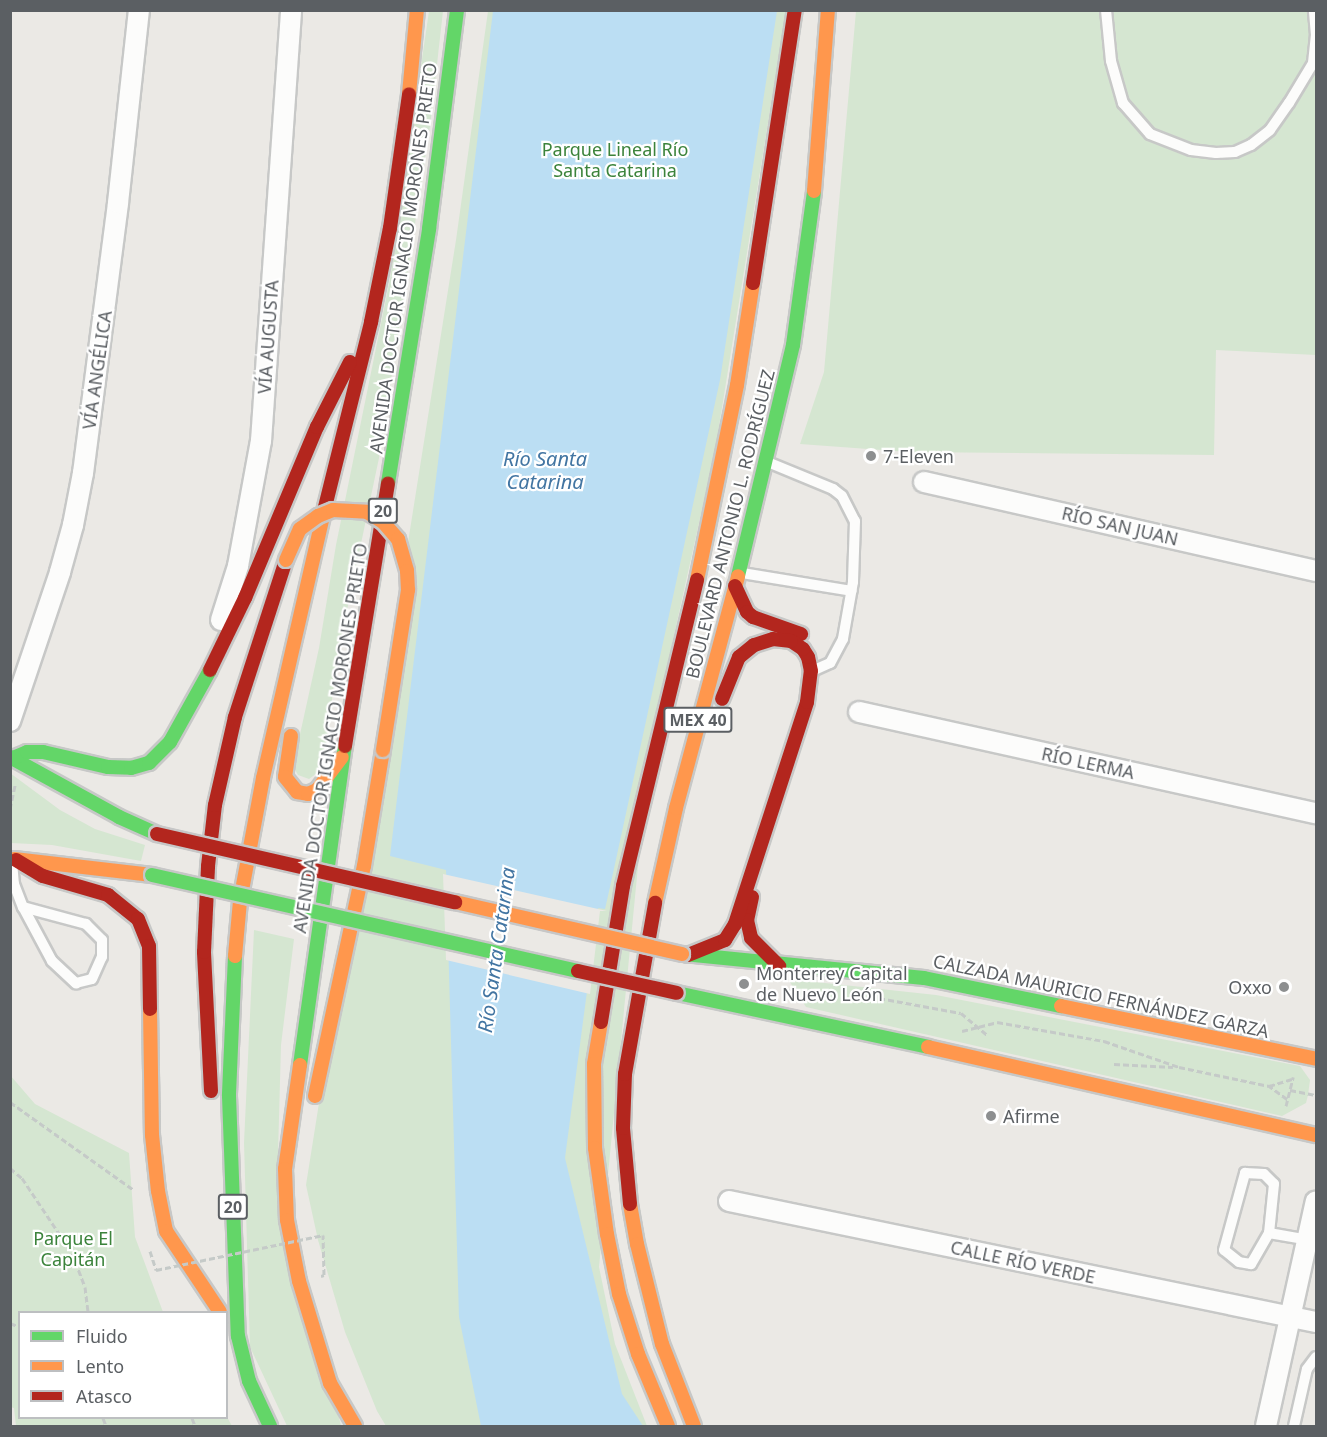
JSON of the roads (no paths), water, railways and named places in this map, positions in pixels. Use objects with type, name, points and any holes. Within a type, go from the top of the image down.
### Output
[{"type":"main road","name":"AVENIDA DOCTOR IGNACIO MORONES PRIETO","points":[[270,1426],[249,1382],[238,1336],[229,1096],[232,982],[240,901],[263,778],[308,574],[371,322],[392,216],[407,110],[417,10]]},
{"type":"main road","name":"AVENIDA DOCTOR IGNACIO MORONES PRIETO","points":[[355,1426],[330,1383],[299,1281],[287,1220],[285,1169],[343,756],[429,229],[457,10]]},
{"type":"main road","name":"BOULEVARD ANTONIO L. RODRÍGUEZ","points":[[669,1426],[638,1354],[619,1294],[606,1234],[595,1148],[594,1064],[623,886],[700,568],[737,385],[795,10]]},
{"type":"main road","name":"BOULEVARD ANTONIO L. RODRÍGUEZ","points":[[694,1426],[662,1344],[649,1298],[628,1189],[623,1128],[625,1074],[632,1022],[676,808],[766,461],[804,279],[828,10]]},
{"type":"main road","points":[[12,758],[33,751],[123,769],[149,763],[170,742],[216,659],[281,516],[317,427],[371,322]]},
{"type":"main road","points":[[212,1107],[204,952],[208,866],[220,781],[252,658],[286,560],[300,529],[318,516],[333,510],[367,512],[383,522],[398,539],[408,572],[408,590],[364,866],[314,1105]]},
{"type":"main road","points":[[252,618],[266,586],[276,570],[286,560]]},
{"type":"main road","points":[[297,693],[305,641],[308,574]]},
{"type":"main road","points":[[737,579],[747,612],[760,620],[787,627],[803,635],[816,649],[819,701],[758,877],[747,920],[756,945],[779,966]]},
{"type":"main road","points":[[676,808],[704,751],[730,674],[739,657],[754,645],[773,639],[790,640],[803,649],[817,669]]},
{"type":"main road","points":[[685,955],[725,940],[735,924],[817,669]]},
{"type":"main road","points":[[293,726],[285,777],[288,784],[297,792],[308,794],[317,790],[343,756]]},
{"type":"main road","points":[[63,757],[91,772],[134,782]]},
{"type":"main road","name":"CALZADA MAURICIO FERNÁNDEZ GARZA","points":[[12,758],[111,812],[157,834],[685,955],[779,966],[924,978],[1317,1059]]},
{"type":"main road","points":[[12,859],[152,875],[677,993],[1062,1076],[1317,1135]]},
{"type":"main road","points":[[12,859],[43,876],[108,895],[138,919],[149,946],[152,1135],[166,1231],[219,1311]]},
{"type":"main road","points":[[1300,1055],[1317,1070]]},
{"type":"main road","points":[[1282,1127],[1313,1117]]},
{"type":"main road","points":[[217,1147],[232,1186]]},
{"type":"main road","points":[[287,1220],[299,1181]]},
{"type":"main road","points":[[228,1324],[238,1336]]},
{"type":"street","name":"VÍA ANGÉLICA","points":[[10,721],[60,572],[73,525],[83,473],[117,214],[139,10]]},
{"type":"street","name":"VÍA AUGUSTA","points":[[216,659],[219,629],[244,537],[261,441],[291,10]]},
{"type":"street","name":"RÍO SAN JUAN","points":[[924,482],[1317,571]]},
{"type":"street","name":"RÍO LERMA","points":[[859,712],[1317,813]]},
{"type":"street","points":[[1266,1426],[1317,1201]]},
{"type":"street","name":"CALLE RÍO VERDE","points":[[729,1202],[1317,1322]]},
{"type":"lane","points":[[1106,10],[1111,61],[1124,103],[1150,134],[1191,150],[1226,152],[1251,145],[1270,129],[1315,65],[1314,10]]},
{"type":"lane","points":[[766,461],[833,489],[842,496],[855,521],[856,546],[852,591],[843,639],[836,654],[817,669]]},
{"type":"lane","points":[[737,579],[852,591]]},
{"type":"lane","points":[[12,859],[14,884],[22,906],[52,961],[76,983],[92,979],[102,957],[102,940],[86,924],[22,906]]},
{"type":"lane","points":[[1245,1173],[1264,1174],[1274,1185],[1269,1233],[1251,1264],[1239,1262],[1224,1250],[1245,1173]]},
{"type":"lane","points":[[1269,1233],[1308,1240]]},
{"type":"lane","points":[[1294,1426],[1307,1370],[1317,1357]]},
{"type":"water","name":"Río Santa Catarina","points":[[493,11],[777,11],[720,380],[605,909],[598,908],[565,1158],[622,1394],[643,1426],[481,1426],[459,1317],[446,870],[390,856]]},
{"type":"place","name":"7-Eleven","points":[[871,456]]},
{"type":"place","name":"Monterrey Capital de Nuevo León","points":[[744,984]]},
{"type":"place","name":"Oxxo","points":[[1284,987]]},
{"type":"place","name":"Afirme","points":[[991,1116]]},
{"type":"park label","name":"Parque Lineal Río Santa Catarina","points":[[615,160]]},
{"type":"park label","name":"Parque El Capitán","points":[[73,1249]]}]
